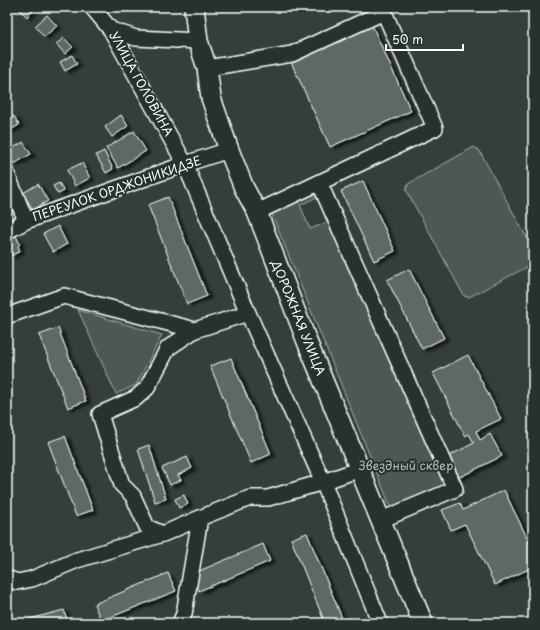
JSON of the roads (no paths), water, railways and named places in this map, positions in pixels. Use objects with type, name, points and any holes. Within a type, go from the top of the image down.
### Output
[{"type":"main road","name":"ДОРОЖНАЯ УЛИЦА","points":[[194,7],[198,42],[207,68],[211,98],[229,150],[244,188],[256,212],[308,344],[423,623]]},
{"type":"street","name":"УЛИЦА ГОЛОВИНА","points":[[92,7],[111,30],[185,164],[248,313],[323,482],[380,623]]},
{"type":"street","points":[[207,68],[292,54],[384,12],[435,128],[256,212]]},
{"type":"street","points":[[111,30],[136,38],[198,42]]},
{"type":"street","name":"ПЕРЕУЛОК ОРДЖОНИКИДЗЕ","points":[[7,231],[26,221],[185,164],[229,150]]},
{"type":"street","points":[[7,174],[26,221]]},
{"type":"street","points":[[319,182],[455,489],[381,520]]},
{"type":"street","points":[[7,316],[64,296],[195,330]]},
{"type":"street","points":[[163,534],[147,527],[133,496],[122,485],[100,414],[136,398],[147,388],[168,348],[195,330],[248,313]]},
{"type":"street","points":[[7,578],[17,582],[32,579],[77,560],[163,534],[250,498],[268,498],[323,482],[360,469]]},
{"type":"street","points":[[180,623],[184,614],[200,518]]},
{"type":"park label","name":"Звездный сквер","points":[[406,466]]}]
